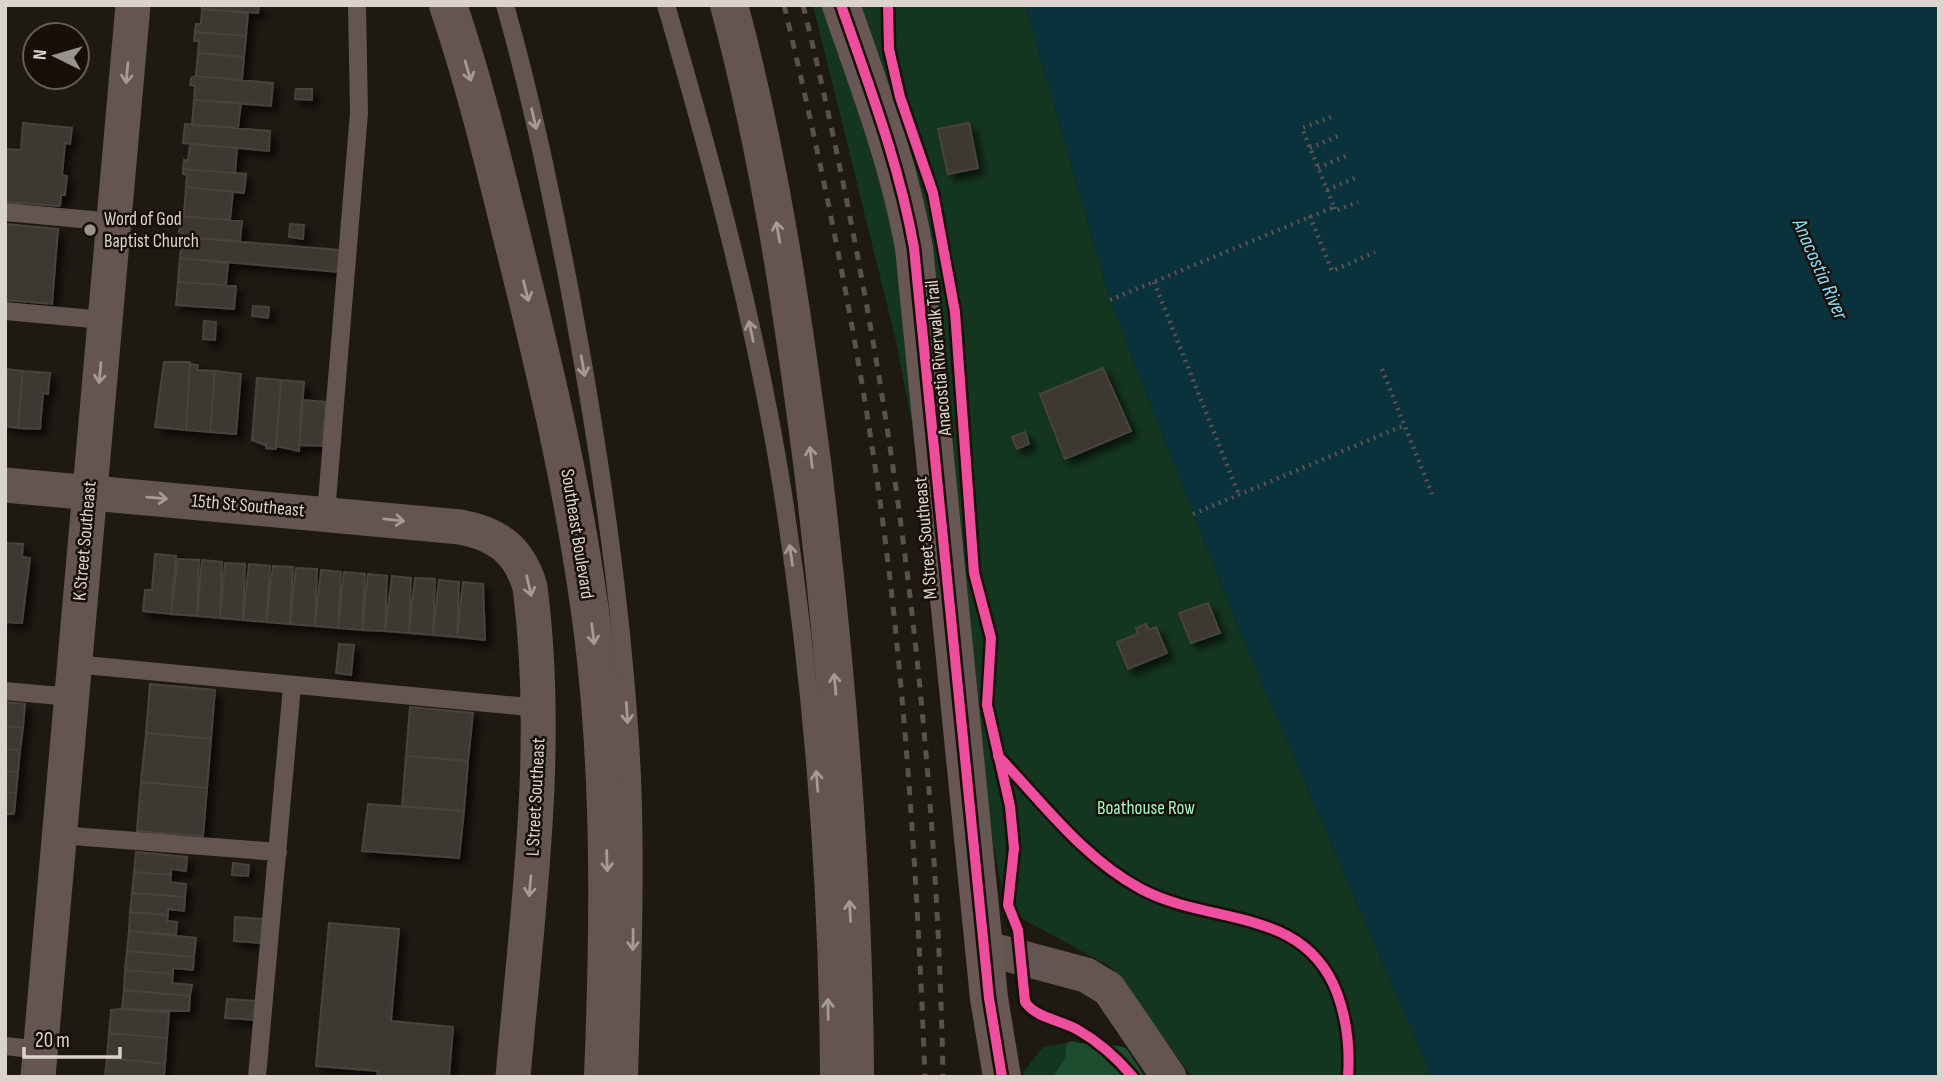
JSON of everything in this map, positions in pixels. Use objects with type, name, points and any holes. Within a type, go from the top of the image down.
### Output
[{"type":"main road","name":"Southeast Boulevard","points":[[448,5],[484,124],[541,352],[565,462],[586,579],[599,695],[607,860],[603,1077]]},
{"type":"main road","points":[[729,5],[769,176],[798,352],[820,528],[846,821],[855,1077]]},
{"type":"street","name":"M Street Southeast","points":[[841,5],[887,135],[906,203],[914,247],[984,948],[1002,1077]]},
{"type":"street","name":"K Street Southeast","points":[[39,1063],[114,222],[126,6]]},
{"type":"street","name":"15th St Southeast","points":[[5,485],[326,513],[460,527],[489,535]]},
{"type":"street","name":"L Street Southeast","points":[[489,535],[513,550],[525,570],[536,638],[540,708],[536,814],[513,1077]]},
{"type":"street","points":[[984,948],[1086,975],[1109,989],[1169,1077]]},
{"type":"lane","points":[[326,513],[358,126],[357,5]]},
{"type":"lane","points":[[505,5],[539,143],[571,297],[612,561],[632,778],[633,940],[629,1077]]},
{"type":"lane","points":[[666,5],[736,263],[783,494],[808,680],[818,791],[830,1077]]},
{"type":"lane","points":[[5,212],[114,222]]},
{"type":"lane","points":[[5,311],[104,320]]},
{"type":"lane","points":[[5,691],[73,680],[292,686],[540,708]]},
{"type":"lane","points":[[257,1077],[292,686]]},
{"type":"lane","points":[[59,835],[278,852]]},
{"type":"lane","points":[[5,1046],[39,1063]]},
{"type":"path","points":[[1331,117],[1302,128],[1335,211],[1358,202]]},
{"type":"path","points":[[1310,148],[1339,136]]},
{"type":"path","points":[[1318,167],[1348,155]]},
{"type":"path","points":[[1327,190],[1357,177]]},
{"type":"path","points":[[1110,300],[1334,207]]},
{"type":"path","points":[[1310,216],[1332,271],[1375,252]]},
{"type":"path","points":[[1154,282],[1239,495]]},
{"type":"path","points":[[1382,369],[1432,494]]},
{"type":"path","points":[[1194,514],[1405,425]]},
{"type":"green space","name":"Boathouse Row","points":[[813,5],[1025,5],[1110,300],[1237,625],[1432,1077],[1192,1077],[1111,967],[1006,910],[896,341]]},
{"type":"green space","points":[[1072,1041],[1126,1048],[1145,1077],[1053,1077],[1065,1058],[1067,1043]]},
{"type":"green space","points":[[1073,1042],[1121,1048],[1145,1077],[1024,1077],[1024,1071],[1043,1047]]},
{"type":"water","name":"Anacostia River","points":[[1025,5],[1939,5],[1939,1077],[1432,1077],[1237,625],[1110,300]]},
{"type":"building","points":[[202,5],[259,5],[258,13],[202,9]]},
{"type":"building","points":[[202,9],[248,13],[246,36],[195,32],[196,24],[201,24]]},
{"type":"building","points":[[195,32],[246,36],[244,57],[198,53],[199,41],[194,41]]},
{"type":"building","points":[[198,53],[244,57],[242,80],[196,76]]},
{"type":"building","points":[[196,76],[273,83],[271,106],[194,100],[195,86],[190,85],[191,78]]},
{"type":"building","points":[[296,89],[312,89],[312,100],[295,99]]},
{"type":"building","points":[[194,100],[241,103],[238,128],[192,125]]},
{"type":"building","points":[[23,123],[72,128],[70,144],[65,143],[62,175],[67,176],[65,195],[61,195],[60,206],[5,202],[5,149],[21,150]]},
{"type":"building","points":[[969,123],[978,168],[948,174],[938,129]]},
{"type":"building","points":[[185,124],[270,131],[269,151],[183,143]]},
{"type":"building","points":[[190,144],[237,148],[235,173],[183,169],[184,160],[188,161]]},
{"type":"building","points":[[183,169],[246,174],[244,193],[186,187],[187,175],[183,174]]},
{"type":"building","points":[[186,187],[233,192],[230,220],[178,216],[179,213],[184,214]]},
{"type":"building","points":[[178,216],[242,221],[240,241],[182,237],[179,232],[183,222],[178,221]]},
{"type":"building","points":[[5,224],[58,229],[52,304],[5,300]]},
{"type":"building","points":[[290,224],[304,225],[303,239],[289,237]]},
{"type":"building","points":[[182,237],[340,250],[338,272],[180,258],[181,248],[178,248]]},
{"type":"building","points":[[180,258],[228,263],[226,285],[178,282]]},
{"type":"building","points":[[178,282],[236,286],[234,309],[176,305]]},
{"type":"building","points":[[253,306],[269,307],[268,318],[252,316]]},
{"type":"building","points":[[204,321],[216,322],[215,340],[203,339]]},
{"type":"building","points":[[164,362],[190,362],[186,430],[155,427]]},
{"type":"building","points":[[190,364],[198,365],[197,370],[215,371],[210,432],[186,430]]},
{"type":"building","points":[[1103,368],[1131,431],[1065,459],[1040,394]]},
{"type":"building","points":[[5,369],[23,371],[18,428],[5,426]]},
{"type":"building","points":[[23,371],[50,373],[48,394],[43,393],[40,429],[18,428]]},
{"type":"building","points":[[215,371],[241,374],[236,434],[210,432]]},
{"type":"building","points":[[257,378],[281,380],[276,449],[266,448],[267,442],[265,445],[252,440]]},
{"type":"building","points":[[281,380],[304,382],[299,451],[276,446]]},
{"type":"building","points":[[302,400],[326,402],[322,446],[299,445]]},
{"type":"building","points":[[1025,432],[1029,444],[1017,449],[1012,437]]},
{"type":"building","points":[[5,543],[23,544],[22,557],[30,558],[22,623],[5,622]]},
{"type":"building","points":[[155,554],[176,556],[171,614],[143,611],[145,590],[152,590]]},
{"type":"building","points":[[178,559],[199,560],[197,616],[171,614]]},
{"type":"building","points":[[202,560],[222,562],[220,618],[197,616]]},
{"type":"building","points":[[225,563],[245,564],[243,620],[220,618]]},
{"type":"building","points":[[249,564],[270,566],[266,622],[243,620]]},
{"type":"building","points":[[273,566],[293,567],[290,624],[266,622]]},
{"type":"building","points":[[296,568],[317,569],[315,626],[290,624]]},
{"type":"building","points":[[321,570],[341,572],[338,628],[315,626]]},
{"type":"building","points":[[344,572],[365,574],[362,630],[338,628]]},
{"type":"building","points":[[368,574],[387,576],[385,631],[362,630]]},
{"type":"building","points":[[392,576],[411,578],[409,633],[385,631]]},
{"type":"building","points":[[415,578],[435,579],[433,635],[409,633]]},
{"type":"building","points":[[439,580],[459,582],[457,637],[433,635]]},
{"type":"building","points":[[463,582],[483,584],[485,640],[457,637]]},
{"type":"building","points":[[1208,603],[1220,633],[1191,643],[1179,613]]},
{"type":"building","points":[[1146,624],[1149,630],[1156,627],[1167,653],[1128,669],[1117,642],[1138,634],[1136,628]]},
{"type":"building","points":[[339,644],[354,645],[351,675],[336,673]]},
{"type":"building","points":[[150,684],[215,690],[211,739],[146,733]]},
{"type":"building","points":[[5,702],[25,704],[23,728],[5,726]]},
{"type":"building","points":[[410,707],[473,713],[468,761],[406,756]]},
{"type":"building","points":[[5,726],[23,728],[20,750],[5,749]]},
{"type":"building","points":[[146,733],[211,739],[207,788],[141,782]]},
{"type":"building","points":[[5,749],[20,750],[18,772],[5,771]]},
{"type":"building","points":[[406,756],[468,761],[464,811],[402,806]]},
{"type":"building","points":[[5,771],[18,772],[16,793],[5,792]]},
{"type":"building","points":[[141,782],[207,788],[203,836],[137,831]]},
{"type":"building","points":[[5,792],[16,793],[14,814],[5,814]]},
{"type":"building","points":[[368,804],[464,811],[459,858],[362,851]]},
{"type":"building","points":[[136,852],[187,857],[186,871],[171,869],[171,875],[134,872]]},
{"type":"building","points":[[233,863],[249,865],[248,876],[232,875]]},
{"type":"building","points":[[134,872],[171,875],[170,882],[186,884],[185,897],[132,893]]},
{"type":"building","points":[[132,893],[185,897],[184,911],[168,909],[168,915],[130,912]]},
{"type":"building","points":[[130,912],[168,915],[167,921],[177,922],[176,935],[129,931]]},
{"type":"building","points":[[235,917],[264,919],[262,943],[234,941]]},
{"type":"building","points":[[329,923],[399,929],[391,1021],[453,1027],[449,1077],[377,1077],[378,1071],[316,1066]]},
{"type":"building","points":[[129,931],[196,938],[194,957],[127,951]]},
{"type":"building","points":[[127,951],[194,957],[193,970],[173,968],[173,974],[125,970]]},
{"type":"building","points":[[125,970],[173,974],[172,983],[192,985],[190,996],[124,990]]},
{"type":"building","points":[[124,990],[190,996],[189,1011],[122,1009]]},
{"type":"building","points":[[227,999],[256,1001],[255,1020],[225,1018]]},
{"type":"building","points":[[111,1010],[169,1013],[167,1038],[109,1033]]},
{"type":"building","points":[[109,1033],[167,1038],[165,1064],[107,1058]]},
{"type":"building","points":[[107,1058],[165,1064],[164,1077],[105,1077]]},
{"type":"railway","points":[[784,5],[849,308],[885,538],[909,788],[925,1077]]},
{"type":"railway","points":[[803,5],[860,270],[903,537],[930,807],[939,942],[943,1077]]},
{"type":"cycle path","name":"Anacostia Riverwalk Trail","points":[[841,5],[892,155],[914,248],[989,998],[1002,1077]]},
{"type":"cycle path","name":"Anacostia Riverwalk Trail","points":[[888,5],[889,49],[900,97],[933,193],[955,312],[974,573],[991,638],[987,705],[1010,806],[1014,848],[1008,905],[1018,930],[1025,1002],[1036,1012],[1093,1040],[1133,1077]]},
{"type":"cycle path","points":[[998,756],[1082,846],[1120,876],[1168,901],[1253,922],[1302,945],[1322,965],[1337,993],[1347,1034],[1348,1077]]},
{"type":"place","name":"Word of God Baptist Church","points":[[90,230]]}]
